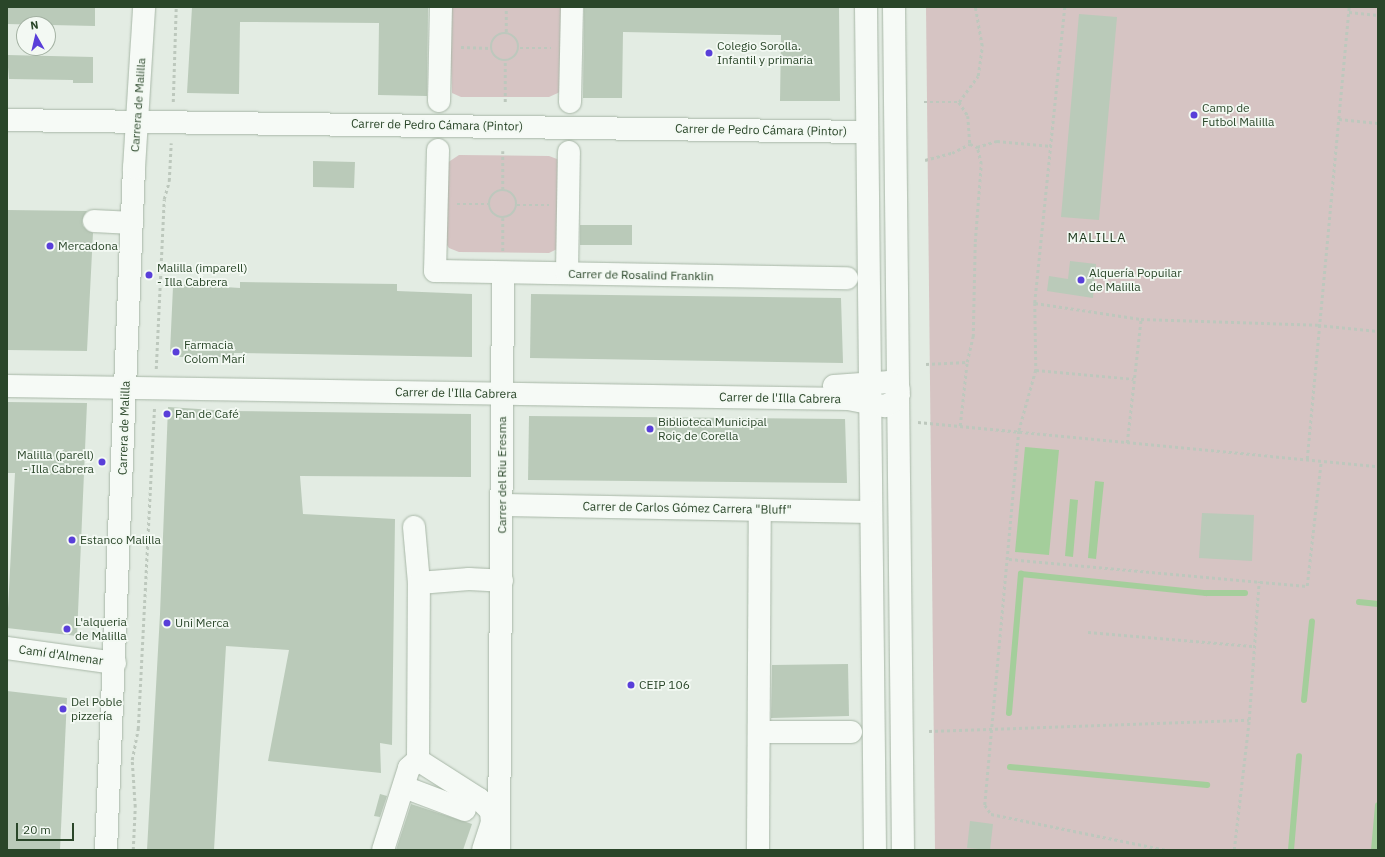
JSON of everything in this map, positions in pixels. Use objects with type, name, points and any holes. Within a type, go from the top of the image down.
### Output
[{"type":"street","name":"Carrera de Malilla","points":[[106,850],[115,663],[132,223],[144,7]]},
{"type":"street","points":[[439,101],[441,7]]},
{"type":"street","points":[[570,102],[572,7]]},
{"type":"street","points":[[866,7],[874,850]]},
{"type":"street","points":[[894,7],[903,850]]},
{"type":"street","name":"Carrer de Pedro Cámara (Pintor)","points":[[7,120],[867,132]]},
{"type":"street","points":[[437,204],[438,150]]},
{"type":"street","points":[[567,274],[569,152]]},
{"type":"street","name":"Carrer de Rosalind Franklin","points":[[437,204],[435,271],[847,278]]},
{"type":"street","points":[[94,221],[132,223]]},
{"type":"street","name":"Carrer del Riu Eresma","points":[[499,850],[503,505],[503,273]]},
{"type":"street","name":"Carrer de l'Illa Cabrera","points":[[7,373],[126,381],[502,387],[848,399],[870,394],[890,382],[899,392]]},
{"type":"street","name":"Carrer de l'Illa Cabrera","points":[[7,386],[126,381]]},
{"type":"street","name":"Carrer de Carlos Gómez Carrera \"Bluff\"","points":[[503,505],[871,512]]},
{"type":"street","points":[[758,850],[760,510]]},
{"type":"street","points":[[383,850],[410,768],[418,760],[419,583],[414,526]]},
{"type":"street","points":[[419,583],[469,579],[502,581]]},
{"type":"street","name":"Camí d'Almenar","points":[[7,648],[115,663]]},
{"type":"street","points":[[759,732],[851,732]]},
{"type":"street","points":[[418,760],[478,799],[491,811],[492,823],[483,850]]},
{"type":"street","points":[[404,787],[465,810]]},
{"type":"path","points":[[172,109],[176,7]]},
{"type":"path","points":[[506,7],[506,32]]},
{"type":"path","points":[[959,102],[978,76],[982,46],[975,7]]},
{"type":"path","points":[[1065,7],[1035,303],[1036,370],[1019,431],[1009,559],[985,805],[991,814],[1166,850]]},
{"type":"path","points":[[1307,459],[1318,325],[1349,7]]},
{"type":"path","points":[[1349,12],[1378,15]]},
{"type":"path","points":[[490,48],[497,35],[506,32]]},
{"type":"path","points":[[490,48],[497,59],[505,62],[514,59],[520,48],[517,39],[506,32]]},
{"type":"path","points":[[440,47],[490,48]]},
{"type":"path","points":[[520,48],[571,48]]},
{"type":"path","points":[[505,62],[505,102]]},
{"type":"path","points":[[924,102],[959,102]]},
{"type":"path","points":[[959,102],[968,116],[970,144]]},
{"type":"path","points":[[1339,119],[1378,123]]},
{"type":"path","points":[[156,369],[164,199],[169,181],[172,136]]},
{"type":"path","points":[[925,160],[952,153],[970,144],[977,147],[997,141],[1052,146]]},
{"type":"path","points":[[960,426],[967,362],[973,337],[975,242],[981,164],[977,147]]},
{"type":"path","points":[[503,151],[503,189]]},
{"type":"path","points":[[503,189],[512,192],[517,205],[511,216],[503,218],[491,213],[488,204],[494,192],[503,189]]},
{"type":"path","points":[[437,204],[488,204]]},
{"type":"path","points":[[517,205],[568,205]]},
{"type":"path","points":[[503,218],[503,273]]},
{"type":"path","points":[[1035,303],[1141,319],[1318,325],[1378,331]]},
{"type":"path","points":[[1127,443],[1141,319]]},
{"type":"path","points":[[926,364],[967,362]]},
{"type":"path","points":[[1036,370],[1134,379]]},
{"type":"path","points":[[133,850],[135,807],[132,760],[138,729],[155,400]]},
{"type":"path","points":[[914,421],[1127,443],[1378,466]]},
{"type":"path","points":[[1009,559],[1307,586],[1321,461]]},
{"type":"path","points":[[1234,850],[1249,720],[1252,646],[1259,581]]},
{"type":"path","points":[[1088,632],[1252,646]]},
{"type":"path","points":[[930,731],[1249,720]]},
{"type":"shaded area","points":[[449,7],[564,7],[560,92],[549,97],[461,97],[452,93]]},
{"type":"shaded area","points":[[926,7],[1378,7],[1378,850],[935,850]]},
{"type":"shaded area","points":[[459,155],[549,156],[557,159],[560,162],[557,249],[549,253],[459,252],[449,248],[447,245],[447,163]]},
{"type":"shaded area","points":[[1025,447],[1059,450],[1049,555],[1015,552]]},
{"type":"shaded area","points":[[1095,481],[1104,482],[1096,559],[1088,558]]},
{"type":"shaded area","points":[[1070,499],[1078,500],[1073,557],[1065,556]]},
{"type":"building","points":[[7,7],[95,7],[95,26],[56,25],[56,16],[16,16],[16,24],[7,24]]},
{"type":"building","points":[[192,7],[428,7],[427,96],[378,95],[379,23],[240,22],[239,94],[187,93]]},
{"type":"building","points":[[584,7],[839,7],[840,101],[780,101],[781,35],[623,32],[622,98],[583,98]]},
{"type":"building","points":[[1079,14],[1117,17],[1099,220],[1061,217]]},
{"type":"building","points":[[7,55],[93,57],[93,83],[73,83],[73,80],[9,79]]},
{"type":"building","points":[[313,161],[355,162],[354,188],[313,187]]},
{"type":"building","points":[[7,210],[87,211],[82,220],[83,226],[93,233],[87,351],[7,350]]},
{"type":"building","points":[[580,225],[632,225],[632,245],[580,245]]},
{"type":"building","name":"Alquería Popuilar de Malilla","points":[[1070,261],[1096,264],[1093,298],[1047,291],[1049,276],[1068,279]]},
{"type":"building","points":[[240,282],[397,284],[397,291],[472,294],[472,357],[234,353],[234,357],[174,357],[174,353],[170,352],[173,287],[177,288],[177,284],[240,288]]},
{"type":"building","points":[[531,294],[841,298],[843,363],[530,358]]},
{"type":"building","points":[[7,402],[87,403],[77,636],[7,628],[15,473],[7,473]]},
{"type":"building","points":[[168,407],[229,411],[471,414],[471,477],[300,476],[303,514],[395,519],[392,745],[380,743],[381,773],[268,761],[289,650],[226,646],[214,850],[147,850],[160,614]]},
{"type":"building","points":[[529,416],[845,419],[847,483],[528,480]]},
{"type":"building","points":[[1202,513],[1254,515],[1252,561],[1199,558]]},
{"type":"building","points":[[848,664],[849,716],[771,718],[772,665]]},
{"type":"building","points":[[7,691],[67,698],[60,850],[7,850]]},
{"type":"building","points":[[380,794],[387,796],[380,817],[374,816]]},
{"type":"building","points":[[411,804],[472,824],[463,850],[396,850]]},
{"type":"building","points":[[970,821],[993,824],[990,850],[967,848]]},
{"type":"waterway","points":[[1009,713],[1021,574],[1206,593],[1245,593]]},
{"type":"waterway","points":[[1359,602],[1378,604]]},
{"type":"waterway","points":[[1304,700],[1312,621]]},
{"type":"waterway","points":[[1291,850],[1299,756]]},
{"type":"waterway","points":[[1010,767],[1207,785]]},
{"type":"waterway","points":[[1374,850],[1378,805]]},
{"type":"place","name":"Colegio Sorolla. Infantil y primaria","points":[[709,53]]},
{"type":"place","name":"Camp de Futbol Malilla","points":[[1194,115]]},
{"type":"place","name":"Mercadona","points":[[50,246]]},
{"type":"place","name":"Malilla (imparell) - Illa Cabrera","points":[[149,275]]},
{"type":"place","name":"Alquería Popuilar de Malilla","points":[[1081,280]]},
{"type":"place","name":"Farmacia Colom Marí","points":[[176,352]]},
{"type":"place","name":"Pan de Café","points":[[167,414]]},
{"type":"place","name":"Biblioteca Municipal Roiç de Corella","points":[[650,429]]},
{"type":"place","name":"Malilla (parell) - Illa Cabrera","points":[[102,462]]},
{"type":"place","name":"Estanco Malilla","points":[[72,540]]},
{"type":"place","name":"Uni Merca","points":[[167,623]]},
{"type":"place","name":"L'alqueria de Malilla","points":[[67,629]]},
{"type":"place","name":"CEIP 106","points":[[631,685]]},
{"type":"place","name":"Del Poble pizzería","points":[[63,709]]},
{"type":"district","name":"MALILLA","points":[[1097,238]]}]
